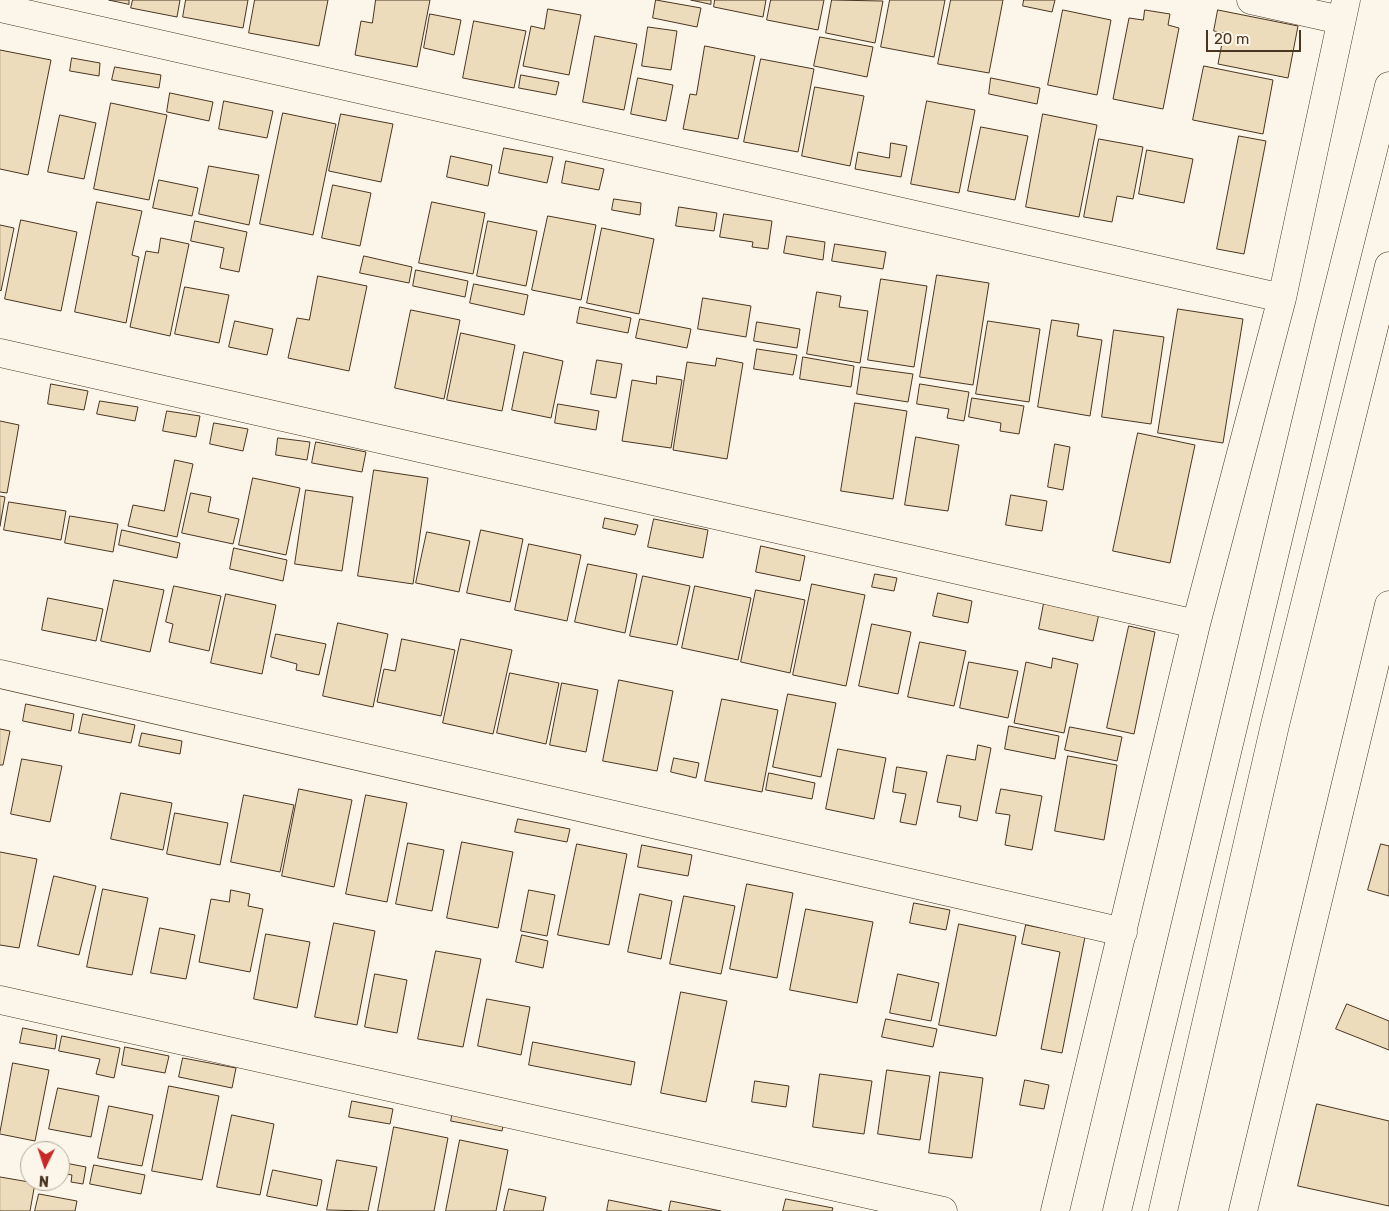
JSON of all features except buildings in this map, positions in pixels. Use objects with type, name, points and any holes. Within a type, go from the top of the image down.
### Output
[{"type":"main road","points":[[1055,1211],[1196,624],[1282,298],[1343,10],[1251,0]]},
{"type":"main road","points":[[0,8],[1282,298]]},
{"type":"main road","points":[[1117,1211],[1329,326],[1389,86]]},
{"type":"main road","points":[[1163,1211],[1275,725],[1389,266]]},
{"type":"main road","points":[[0,353],[1196,624]]},
{"type":"main road","points":[[1243,1211],[1389,605]]},
{"type":"main road","points":[[0,674],[1123,932]]},
{"type":"main road","points":[[0,1000],[943,1211]]}]
